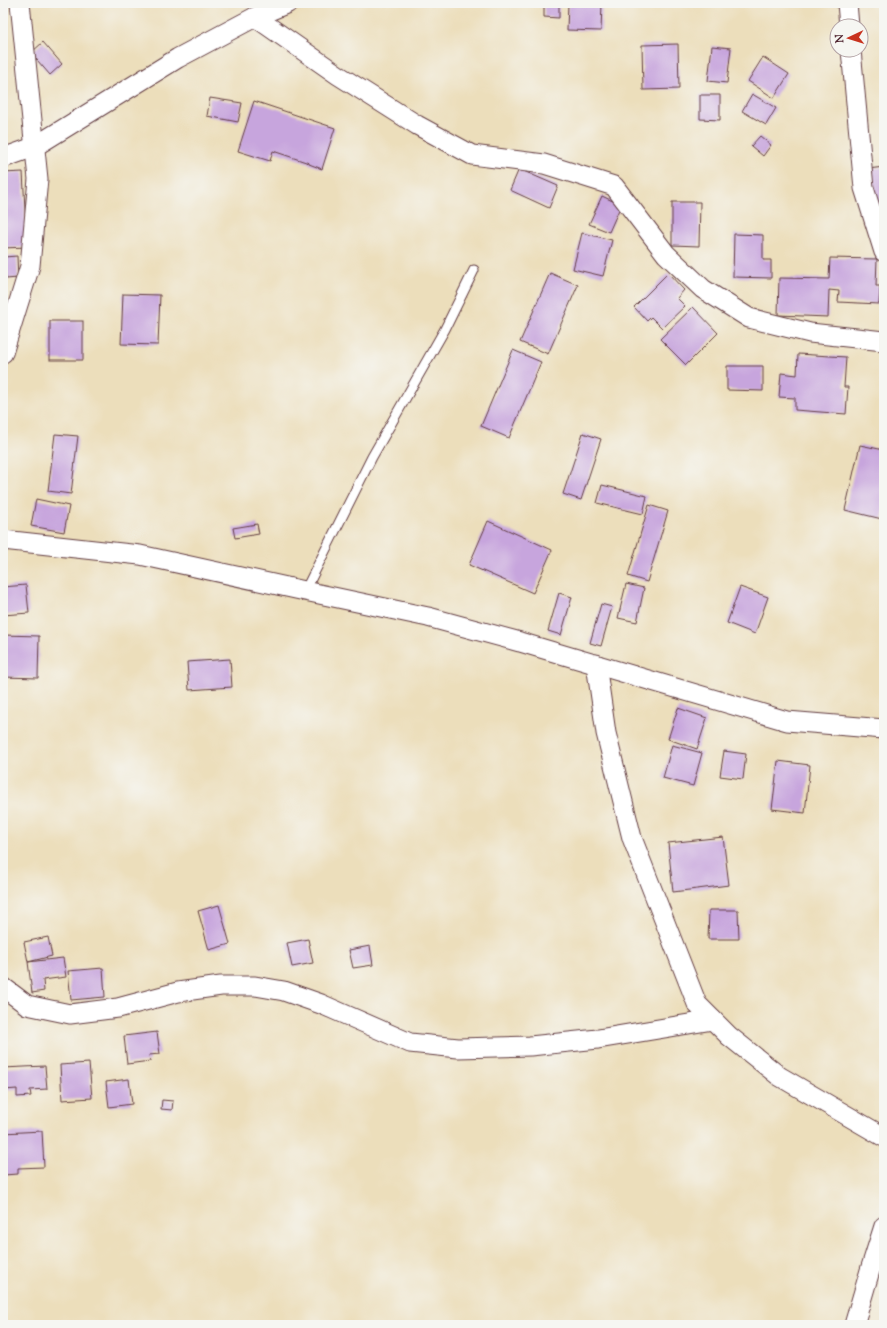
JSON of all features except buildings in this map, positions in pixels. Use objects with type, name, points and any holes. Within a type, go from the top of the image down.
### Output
[{"type":"street","points":[[3,353],[30,266],[38,179],[20,3]]},
{"type":"street","points":[[3,158],[34,147],[178,58],[254,17],[288,3]]},
{"type":"street","points":[[848,3],[849,18]]},
{"type":"street","points":[[254,17],[338,76],[417,125],[472,155],[544,164],[614,186],[666,254],[703,289],[749,318],[810,333],[884,341]]},
{"type":"street","points":[[852,58],[864,188],[884,252]]},
{"type":"street","points":[[3,540],[140,555],[428,617],[596,664],[787,721],[884,729]]},
{"type":"street","points":[[596,664],[606,733],[632,838],[697,1004],[729,1036],[779,1076],[884,1137]]},
{"type":"street","points":[[3,987],[27,1004],[70,1014],[118,1008],[178,992],[221,986],[255,986],[284,992],[321,1004],[410,1043],[458,1048],[530,1046],[598,1039],[713,1020]]},
{"type":"street","points":[[854,1325],[884,1226]]},
{"type":"lane","points":[[305,591],[372,457],[446,329],[474,270]]}]
